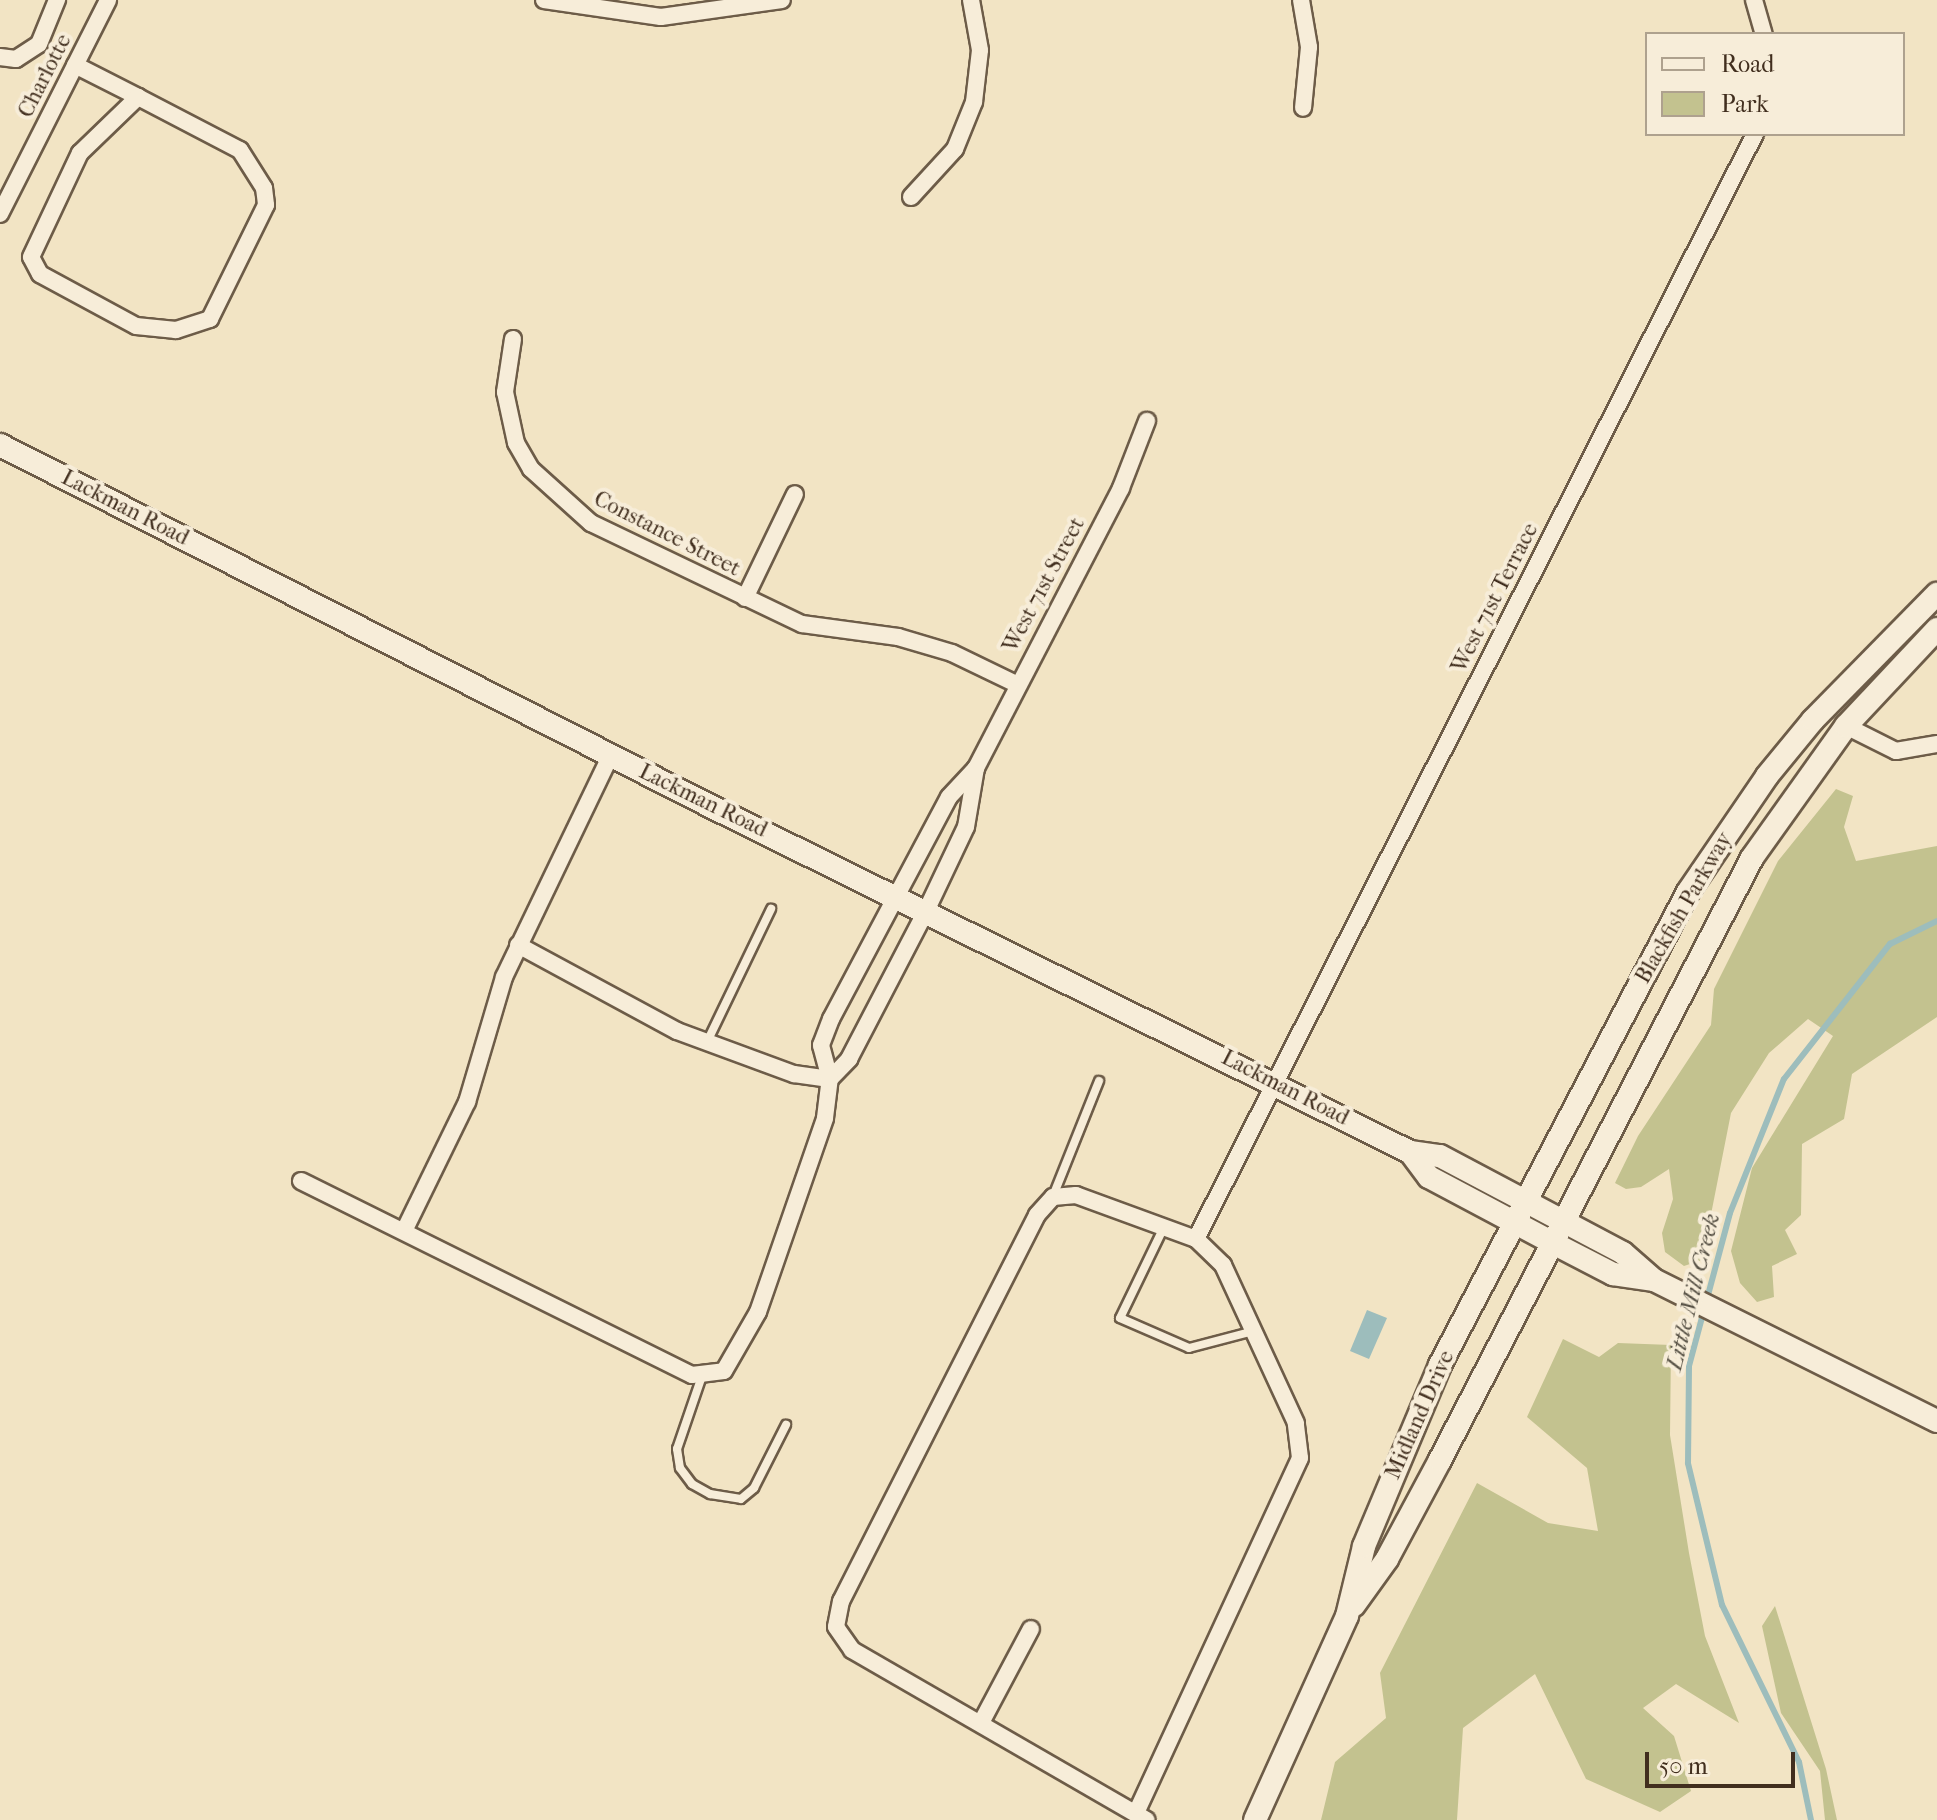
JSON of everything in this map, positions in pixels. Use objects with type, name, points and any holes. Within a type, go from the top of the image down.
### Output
[{"type":"main road","name":"Lackman Road","points":[[0,445],[611,755],[898,894],[1410,1152],[1440,1156],[1623,1253],[1654,1280],[1937,1421]]},
{"type":"main road","name":"Blackfish Parkway","points":[[1514,1222],[1688,892],[1730,828],[1813,720],[1937,594]]},
{"type":"main road","name":"Blackfish Parkway","points":[[1551,1242],[1752,858],[1846,726],[1937,629]]},
{"type":"main road","name":"Lackman Road","points":[[1410,1152],[1429,1177],[1551,1242],[1613,1274],[1654,1280]]},
{"type":"main road","name":"Midland Drive","points":[[1255,1820],[1347,1616],[1364,1546],[1418,1417],[1514,1222]]},
{"type":"main road","name":"Midland Drive","points":[[1347,1616],[1387,1559],[1551,1242]]},
{"type":"street","points":[[0,57],[16,59],[39,44],[57,0]]},
{"type":"street","name":"Charlotte","points":[[0,214],[108,0]]},
{"type":"street","points":[[544,0],[661,17],[782,0]]},
{"type":"street","points":[[911,197],[955,149],[974,102],[980,50],[971,0]]},
{"type":"street","points":[[1301,0],[1309,47],[1303,108]]},
{"type":"street","points":[[1754,0],[1763,32]]},
{"type":"street","points":[[75,65],[138,97],[240,150],[264,188],[266,205],[210,319],[176,330],[136,326],[40,274],[31,257],[80,153],[138,97]]},
{"type":"street","name":"West 71st Terrace","points":[[1196,1239],[1754,136]]},
{"type":"street","name":"Constance Street","points":[[513,339],[507,417],[531,469],[591,523],[802,624],[924,644],[1016,684]]},
{"type":"street","name":"West 71st Street","points":[[830,1079],[849,1059],[927,909],[966,827],[976,768],[1016,684],[1121,488],[1147,421]]},
{"type":"street","name":"Constance Street","points":[[745,598],[795,494]]},
{"type":"street","points":[[1846,726],[1896,751],[1937,744]]},
{"type":"street","points":[[404,1231],[467,1102],[518,945],[611,755]]},
{"type":"street","name":"West 71st Street","points":[[830,1079],[821,1045],[949,797],[976,768]]},
{"type":"street","points":[[301,1181],[702,1376],[724,1371],[758,1312],[825,1118],[830,1079],[794,1074],[706,1043],[518,945]]},
{"type":"street","points":[[1076,1195],[1164,1227],[1196,1239],[1223,1265],[1257,1330],[1296,1423],[1300,1458],[1141,1816],[982,1721],[852,1650],[836,1627],[841,1601],[1037,1215],[1053,1197],[1076,1195]]},
{"type":"street","points":[[982,1721],[1031,1629]]},
{"type":"lane","points":[[706,1043],[771,909]]},
{"type":"lane","points":[[1053,1197],[1099,1081]]},
{"type":"lane","points":[[1164,1227],[1120,1318],[1189,1348],[1257,1330]]},
{"type":"lane","points":[[702,1376],[677,1449],[680,1468],[692,1484],[710,1494],[741,1499],[754,1488],[786,1425]]},
{"type":"green space","points":[[1836,789],[1853,796],[1844,827],[1856,861],[1937,846],[1937,1017],[1852,1074],[1844,1119],[1802,1144],[1801,1215],[1785,1230],[1797,1254],[1772,1266],[1774,1297],[1757,1302],[1740,1283],[1731,1251],[1752,1168],[1833,1036],[1808,1019],[1769,1053],[1731,1113],[1702,1260],[1684,1266],[1665,1252],[1662,1233],[1673,1199],[1669,1169],[1641,1187],[1626,1189],[1615,1183],[1638,1136],[1711,1025],[1714,989],[1778,861]]},
{"type":"green space","points":[[1563,1339],[1599,1357],[1618,1343],[1671,1345],[1670,1435],[1689,1553],[1705,1636],[1739,1723],[1676,1684],[1643,1708],[1674,1736],[1691,1791],[1660,1812],[1586,1779],[1535,1674],[1463,1728],[1457,1820],[1321,1820],[1335,1762],[1386,1718],[1380,1673],[1477,1483],[1548,1523],[1598,1531],[1587,1468],[1527,1417]]},
{"type":"green space","points":[[1775,1606],[1826,1769],[1837,1820],[1825,1820],[1820,1771],[1781,1713],[1762,1626]]},
{"type":"water","points":[[1367,1310],[1387,1318],[1369,1359],[1350,1351]]},
{"type":"waterway","name":"Little Mill Creek","points":[[1811,1820],[1799,1762],[1722,1605],[1688,1463],[1689,1366],[1730,1213],[1784,1079],[1890,944],[1937,921]]}]
